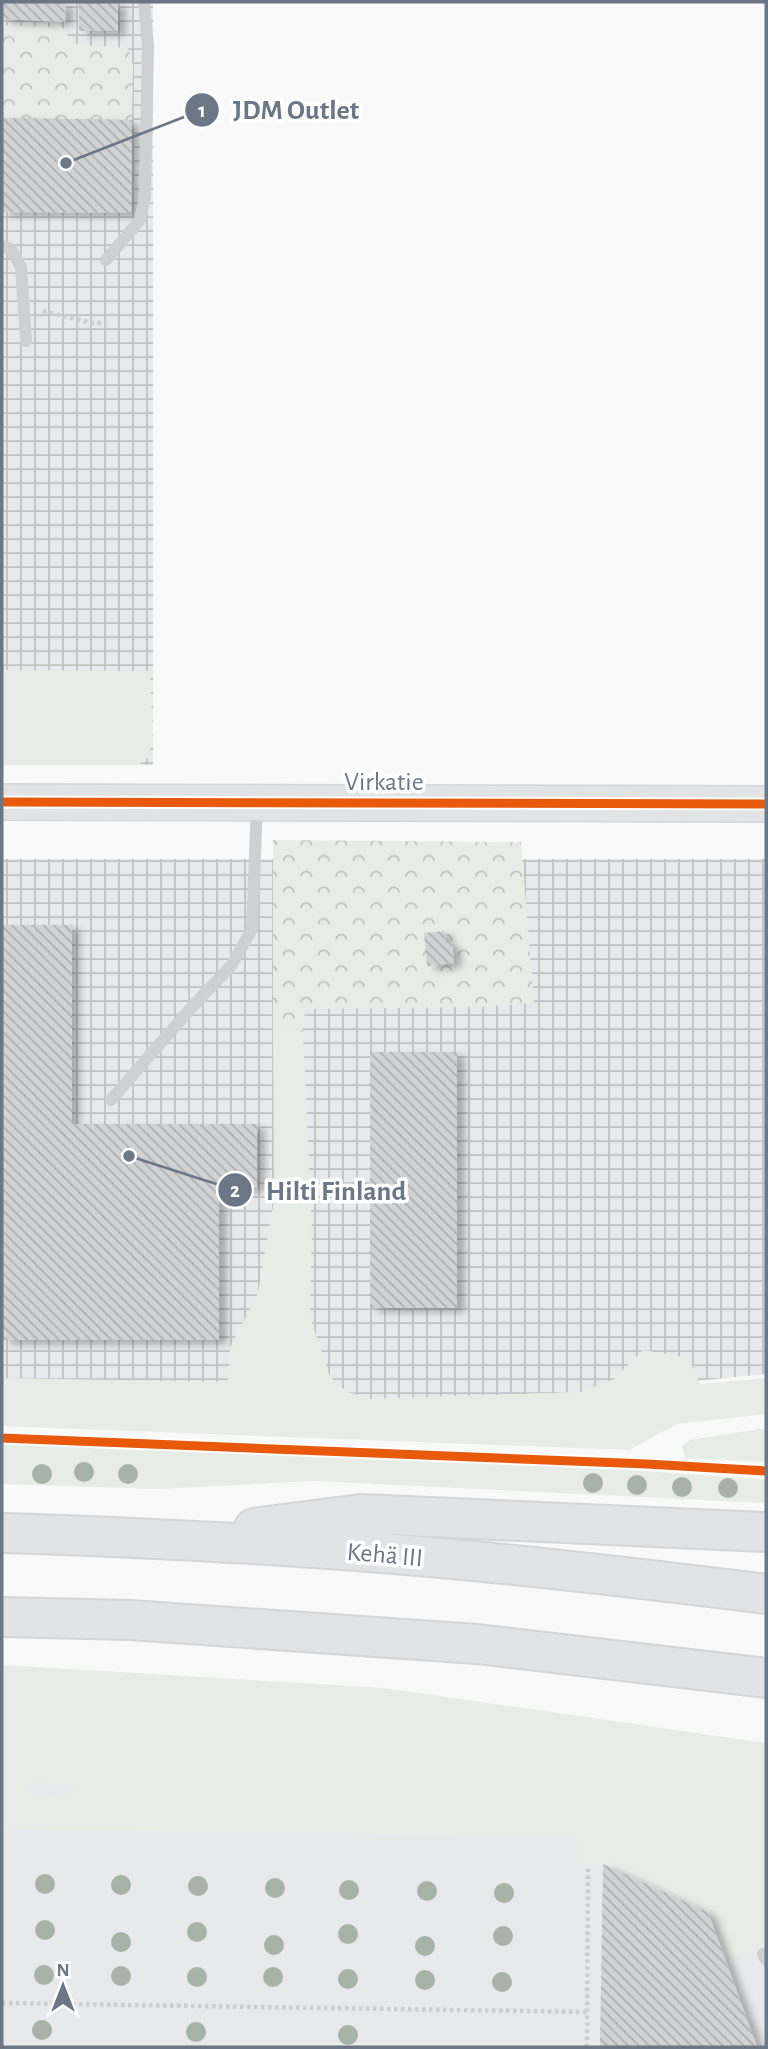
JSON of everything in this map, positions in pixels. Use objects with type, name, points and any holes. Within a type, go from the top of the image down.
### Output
[{"type":"highway","points":[[168,1539],[361,1514],[766,1532]]},
{"type":"highway","name":"Kehä III","points":[[2,1533],[168,1539],[396,1554],[598,1573],[766,1594]]},
{"type":"highway","points":[[2,1617],[131,1620],[463,1643],[766,1678]]},
{"type":"street","name":"Virkatie","points":[[2,802],[766,804]]},
{"type":"lane","points":[[106,260],[140,220],[145,197],[148,47],[144,2]]},
{"type":"lane","points":[[2,246],[11,249],[21,267],[26,341]]},
{"type":"lane","points":[[111,1100],[231,966],[252,929],[257,803]]},
{"type":"path","points":[[24,306],[91,323],[107,323]]},
{"type":"path","points":[[587,2047],[588,1869]]},
{"type":"path","points":[[2,2003],[587,2012]]},
{"type":"shaded area","points":[[2,2],[153,2],[153,765],[2,765]]},
{"type":"shaded area","points":[[2,859],[766,859],[766,1374],[582,1392],[371,1399],[347,1392],[330,1377],[320,1351],[231,1348],[228,1382],[2,1381]]},
{"type":"shaded area","points":[[2,1766],[766,1821],[766,2047],[2,2047]]},
{"type":"green space","points":[[2,25],[63,28],[73,44],[128,48],[133,65],[132,120],[2,118]]},
{"type":"green space","points":[[2,670],[150,671],[153,733],[148,758],[138,765],[2,765]]},
{"type":"green space","points":[[273,840],[521,842],[534,1003],[478,1007],[305,1009],[303,1032],[273,1020]]},
{"type":"green space","points":[[273,1020],[303,1032],[312,1230],[310,1317],[330,1377],[347,1392],[371,1399],[582,1392],[614,1379],[643,1350],[689,1358],[700,1384],[766,1378],[766,1414],[677,1424],[629,1450],[2,1426],[2,1378],[228,1382],[230,1348],[258,1293],[274,1200]]},
{"type":"green space","points":[[766,1428],[766,1462],[685,1458],[682,1446],[690,1440]]},
{"type":"green space","points":[[2,1444],[480,1462],[766,1480],[766,1503],[314,1481],[158,1489],[2,1484]]},
{"type":"green space","points":[[2,1665],[384,1688],[766,1743],[766,1946],[726,1961],[603,1864],[580,1864],[579,1836],[2,1829]],"holes":[[[34,1782],[72,1784],[76,1790],[56,1797],[42,1796],[21,1788]]]},
{"type":"building","points":[[2,2],[66,2],[65,22],[2,19]]},
{"type":"building","points":[[79,2],[118,2],[118,31],[79,31]]},
{"type":"building","points":[[2,118],[132,120],[131,213],[2,212]]},
{"type":"building","points":[[2,925],[72,925],[72,1124],[257,1124],[257,1188],[219,1188],[219,1340],[2,1340]]},
{"type":"building","points":[[445,931],[446,943],[452,942],[454,963],[427,966],[424,933]]},
{"type":"building","points":[[370,1052],[457,1052],[457,1308],[370,1308]]},
{"type":"building","points":[[603,1864],[708,1912],[757,2047],[600,2047]]},
{"type":"cycle path","points":[[2,802],[766,804]]},
{"type":"cycle path","points":[[2,1438],[766,1471]]},
{"type":"place","name":"JDM Outlet","points":[[66,163]]},
{"type":"place","name":"Hilti Finland","points":[[129,1156]]}]
